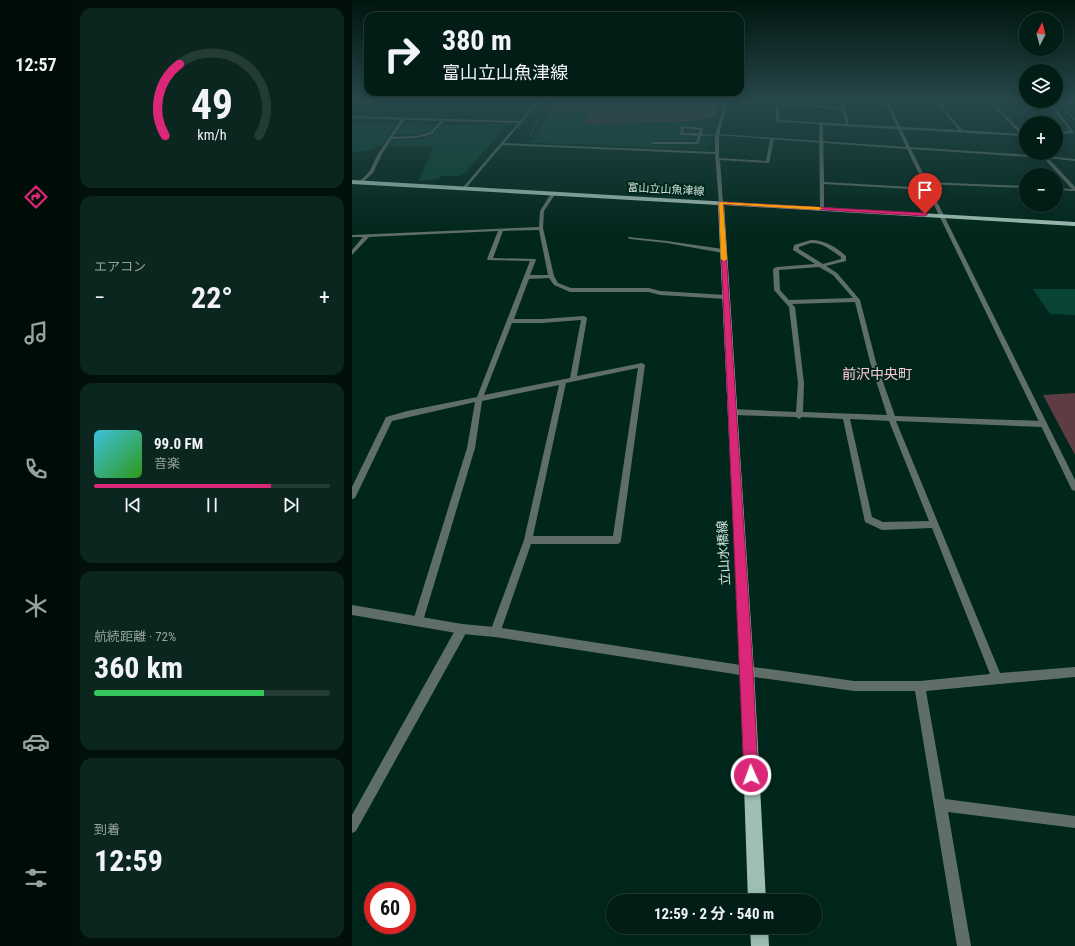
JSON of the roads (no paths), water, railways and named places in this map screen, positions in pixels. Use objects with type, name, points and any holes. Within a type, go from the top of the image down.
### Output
[{"type":"main road","name":"富山立山魚津線","points":[[352,182],[554,192],[1075,224]]},
{"type":"main road","name":"立山水橋線","points":[[721,203],[747,670],[757,894]]},
{"type":"main road","points":[[759,934],[760,946]]},
{"type":"street","points":[[361,182],[371,173],[386,145]]},
{"type":"street","points":[[465,187],[501,145]]},
{"type":"street","points":[[530,145],[717,153]]},
{"type":"street","points":[[717,145],[717,159],[721,203]]},
{"type":"street","points":[[717,159],[768,162],[771,145]]},
{"type":"street","points":[[822,145],[822,208]]},
{"type":"street","points":[[867,145],[1019,155]]},
{"type":"street","points":[[907,145],[1075,488]]},
{"type":"street","points":[[1063,159],[1075,160]]},
{"type":"street","points":[[1048,160],[1075,189]]},
{"type":"street","points":[[822,183],[928,189]]},
{"type":"street","points":[[925,183],[1019,187]]},
{"type":"street","points":[[1063,189],[1075,189]]},
{"type":"street","points":[[554,192],[542,211],[541,228],[551,276],[556,284],[570,290],[649,290],[660,293],[726,297]]},
{"type":"street","points":[[352,236],[541,228]]},
{"type":"street","points":[[418,621],[471,448],[479,400],[527,277],[532,260],[490,259],[501,230]]},
{"type":"street","points":[[352,253],[367,236]]},
{"type":"street","points":[[630,238],[724,251]]},
{"type":"street","points":[[799,416],[801,383],[792,307],[778,290],[776,269],[822,266],[844,260],[843,256],[822,241],[813,240],[796,246],[796,250],[822,266],[835,274],[857,300],[873,362],[892,419],[997,679]]},
{"type":"street","points":[[527,277],[551,276]]},
{"type":"street","points":[[789,302],[857,300]]},
{"type":"street","points":[[510,321],[542,321],[584,318],[573,380]]},
{"type":"street","points":[[352,496],[389,419],[642,365],[617,540],[528,540]]},
{"type":"street","points":[[495,632],[528,540],[563,382]]},
{"type":"street","points":[[732,412],[799,416],[1043,424]]},
{"type":"street","points":[[846,417],[868,519],[882,526],[935,524]]},
{"type":"street","points":[[352,611],[462,629],[495,632],[854,686],[920,686],[1075,672]]},
{"type":"street","points":[[352,827],[462,629]]},
{"type":"street","points":[[920,686],[964,946]]},
{"type":"street","points":[[941,805],[1075,822]]},
{"type":"district","name":"前沢中央町","points":[[877,374]]}]
